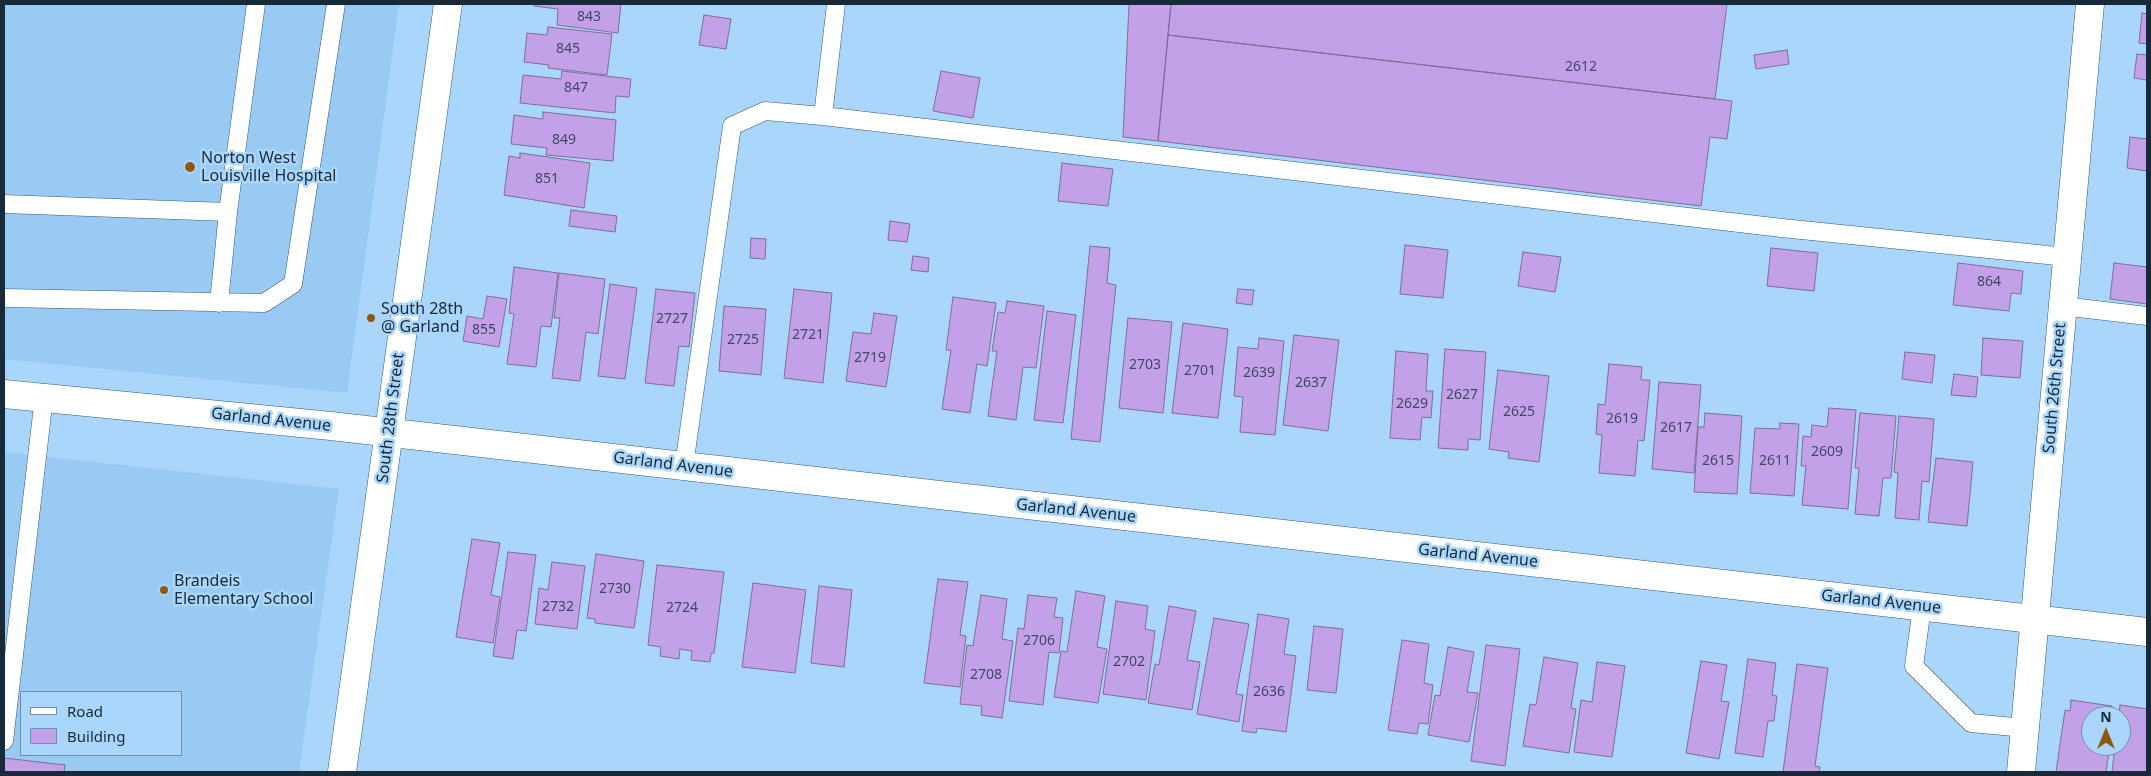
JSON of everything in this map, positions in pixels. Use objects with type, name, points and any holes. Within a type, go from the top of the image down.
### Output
[{"type":"street","name":"South 28th Street","points":[[342,772],[448,4]]},
{"type":"street","name":"South 26th Street","points":[[2021,772],[2090,4]]},
{"type":"street","name":"Garland Avenue","points":[[4,394],[389,433],[2147,632]]},
{"type":"lane","points":[[219,303],[228,212],[256,4]]},
{"type":"lane","points":[[4,298],[264,303],[293,284],[336,4]]},
{"type":"lane","points":[[823,116],[836,4]]},
{"type":"lane","points":[[684,466],[732,126],[765,111],[823,116],[1782,228],[2067,257]]},
{"type":"lane","points":[[4,204],[228,212]]},
{"type":"lane","points":[[2062,306],[2147,316]]},
{"type":"lane","points":[[4,741],[44,397]]},
{"type":"lane","points":[[1922,607],[1914,666],[1971,723],[2025,728]]},
{"type":"shaded area","name":"Norton West Louisville Hospital","points":[[4,4],[399,4],[347,393],[4,359]]},
{"type":"shaded area","name":"Brandeis Elementary School","points":[[4,452],[339,489],[299,772],[4,772]]},
{"type":"building","points":[[534,4],[621,4],[618,33],[557,25],[558,9],[534,6]]},
{"type":"building","points":[[1129,4],[1171,4],[1158,141],[1123,137]]},
{"type":"building","points":[[1171,4],[1727,4],[1715,99],[1168,35]]},
{"type":"building","points":[[2142,13],[2147,14],[2147,44],[2139,43]]},
{"type":"building","points":[[704,15],[731,19],[726,49],[699,45]]},
{"type":"building","points":[[548,27],[612,34],[607,75],[548,68],[549,65],[524,62],[527,33],[547,35]]},
{"type":"building","points":[[1168,35],[1732,101],[1727,139],[1710,137],[1701,206],[1158,141]]},
{"type":"building","points":[[1787,50],[1789,64],[1756,69],[1754,55]]},
{"type":"building","points":[[2137,54],[2147,55],[2147,80],[2134,78]]},
{"type":"building","points":[[562,71],[631,79],[629,97],[616,96],[615,113],[520,103],[523,75],[561,79]]},
{"type":"building","points":[[941,71],[980,78],[973,118],[933,111]]},
{"type":"building","points":[[543,112],[616,120],[613,161],[546,155],[547,148],[511,144],[514,115],[543,119]]},
{"type":"building","points":[[2130,137],[2147,139],[2147,171],[2127,168]]},
{"type":"building","points":[[520,153],[590,163],[584,208],[504,195],[509,156],[520,158]]},
{"type":"building","points":[[1062,163],[1113,169],[1108,206],[1058,201]]},
{"type":"building","points":[[571,210],[617,216],[615,232],[569,226]]},
{"type":"building","points":[[890,221],[910,224],[907,242],[888,240]]},
{"type":"building","points":[[751,238],[766,239],[765,259],[750,258]]},
{"type":"building","points":[[1405,245],[1448,250],[1443,298],[1400,294]]},
{"type":"building","points":[[1090,246],[1110,248],[1107,283],[1116,285],[1100,442],[1071,439]]},
{"type":"building","points":[[1771,248],[1818,253],[1814,291],[1767,286]]},
{"type":"building","points":[[1523,252],[1561,257],[1555,292],[1518,286]]},
{"type":"building","points":[[913,256],[929,258],[928,272],[911,270]]},
{"type":"building","points":[[1958,263],[2023,271],[2021,294],[2011,293],[2009,311],[1953,305]]},
{"type":"building","points":[[2114,263],[2147,267],[2147,304],[2110,299]]},
{"type":"building","points":[[514,267],[558,273],[551,327],[541,326],[536,367],[507,364],[514,314],[509,313]]},
{"type":"building","points":[[559,273],[605,279],[598,334],[586,332],[580,381],[552,378],[560,318],[554,318]]},
{"type":"building","points":[[610,284],[637,288],[625,379],[598,376]]},
{"type":"building","points":[[656,289],[695,293],[689,347],[679,346],[674,386],[645,383]]},
{"type":"building","points":[[794,289],[832,293],[823,383],[784,378]]},
{"type":"building","points":[[1238,289],[1254,290],[1252,305],[1236,303]]},
{"type":"building","points":[[487,296],[507,299],[499,347],[463,341],[467,316],[483,319]]},
{"type":"building","points":[[953,297],[996,303],[987,366],[977,364],[970,413],[942,409],[951,350],[946,350]]},
{"type":"building","points":[[1007,301],[1044,306],[1036,368],[1023,367],[1016,420],[988,416],[997,351],[992,351],[998,312],[1005,313]]},
{"type":"building","points":[[724,306],[766,309],[761,375],[719,371]]},
{"type":"building","points":[[1047,311],[1076,315],[1063,423],[1034,420]]},
{"type":"building","points":[[874,313],[897,316],[886,387],[846,381],[853,332],[871,334]]},
{"type":"building","points":[[1128,318],[1172,322],[1163,413],[1119,408]]},
{"type":"building","points":[[1183,323],[1228,329],[1218,418],[1172,413]]},
{"type":"building","points":[[1294,335],[1339,340],[1328,431],[1283,425]]},
{"type":"building","points":[[1259,338],[1284,341],[1275,435],[1240,432],[1243,397],[1234,396],[1238,347],[1258,349]]},
{"type":"building","points":[[1983,338],[2023,341],[2020,378],[1981,375]]},
{"type":"building","points":[[1445,349],[1486,352],[1480,440],[1468,439],[1468,450],[1438,448]]},
{"type":"building","points":[[1396,351],[1428,354],[1426,391],[1433,391],[1431,418],[1422,417],[1420,440],[1390,438]]},
{"type":"building","points":[[1905,352],[1935,355],[1932,383],[1902,379]]},
{"type":"building","points":[[1609,364],[1642,367],[1641,380],[1650,380],[1644,441],[1638,440],[1635,476],[1599,473],[1602,435],[1596,434],[1598,404],[1605,405]]},
{"type":"building","points":[[1498,370],[1549,376],[1539,462],[1508,458],[1509,452],[1489,449]]},
{"type":"building","points":[[1954,374],[1978,377],[1976,397],[1951,395]]},
{"type":"building","points":[[1659,382],[1701,385],[1694,473],[1652,469]]},
{"type":"building","points":[[1829,408],[1856,410],[1848,509],[1802,505],[1806,466],[1801,466],[1803,436],[1811,437],[1812,425],[1827,427]]},
{"type":"building","points":[[1705,413],[1742,416],[1737,494],[1694,492],[1698,427],[1704,427]]},
{"type":"building","points":[[1860,413],[1896,416],[1891,478],[1883,478],[1879,516],[1855,514],[1859,468],[1855,468]]},
{"type":"building","points":[[1899,416],[1934,419],[1929,482],[1922,481],[1919,520],[1895,518],[1898,473],[1894,472]]},
{"type":"building","points":[[1780,423],[1799,424],[1794,496],[1750,493],[1755,428],[1780,429]]},
{"type":"building","points":[[1936,458],[1973,462],[1967,526],[1928,522]]},
{"type":"building","points":[[472,539],[500,543],[491,595],[500,597],[493,643],[456,637]]},
{"type":"building","points":[[508,552],[536,555],[526,631],[517,630],[513,659],[493,656]]},
{"type":"building","points":[[596,554],[644,561],[634,628],[595,623],[595,619],[587,618]]},
{"type":"building","points":[[552,562],[585,566],[577,629],[535,624],[539,588],[548,590]]},
{"type":"building","points":[[657,565],[724,572],[714,653],[711,653],[710,662],[691,660],[692,651],[680,649],[679,659],[660,656],[661,647],[648,645]]},
{"type":"building","points":[[938,579],[968,582],[960,635],[966,636],[960,687],[924,683]]},
{"type":"building","points":[[753,583],[806,590],[795,673],[742,667]]},
{"type":"building","points":[[819,586],[852,590],[844,667],[811,663]]},
{"type":"building","points":[[1076,591],[1105,596],[1097,647],[1107,649],[1098,703],[1054,697],[1061,651],[1067,652]]},
{"type":"building","points":[[981,595],[1007,599],[1002,639],[1013,641],[1002,718],[981,715],[982,706],[960,704],[967,645],[973,646]]},
{"type":"building","points":[[1028,595],[1057,598],[1054,617],[1063,618],[1059,653],[1049,652],[1043,705],[1009,701],[1018,628],[1024,629]]},
{"type":"building","points":[[1116,601],[1148,606],[1145,629],[1155,631],[1146,700],[1103,694]]},
{"type":"building","points":[[1169,606],[1196,611],[1187,660],[1200,662],[1192,710],[1148,703],[1155,664],[1159,665]]},
{"type":"building","points":[[1258,614],[1289,619],[1284,654],[1296,656],[1286,732],[1257,728],[1256,733],[1242,731]]},
{"type":"building","points":[[1214,618],[1249,624],[1236,694],[1243,695],[1239,722],[1197,714]]},
{"type":"building","points":[[1314,626],[1343,629],[1336,693],[1307,690]]},
{"type":"building","points":[[1402,640],[1429,644],[1424,683],[1433,685],[1428,724],[1419,723],[1417,734],[1388,730]]},
{"type":"building","points":[[1486,645],[1520,649],[1505,766],[1471,761]]},
{"type":"building","points":[[1448,647],[1474,652],[1467,692],[1478,693],[1469,742],[1428,735],[1435,695],[1440,696]]},
{"type":"building","points":[[1544,657],[1578,663],[1571,708],[1576,709],[1569,753],[1523,746],[1530,704],[1536,705]]},
{"type":"building","points":[[1748,659],[1776,663],[1772,695],[1777,696],[1774,721],[1768,721],[1763,757],[1735,753]]},
{"type":"building","points":[[1701,661],[1727,665],[1721,701],[1729,702],[1719,759],[1686,753]]},
{"type":"building","points":[[1597,662],[1625,666],[1612,757],[1574,752],[1581,700],[1592,702]]},
{"type":"building","points":[[1797,664],[1828,668],[1815,766],[1820,767],[1819,772],[1783,772]]},
{"type":"building","points":[[2071,700],[2112,706],[2081,706],[2081,756],[2108,756],[2106,772],[2056,772],[2065,710],[2070,711]]},
{"type":"building","points":[[2131,707],[2147,709],[2147,772],[2112,772],[2114,756],[2131,756]]},
{"type":"building","points":[[4,758],[65,765],[64,772],[4,772]]},
{"type":"place","name":"Norton West Louisville Hospital","points":[[190,167]]},
{"type":"place","name":"South 28th @ Garland","points":[[371,318]]},
{"type":"place","name":"Brandeis Elementary School","points":[[164,590]]}]
